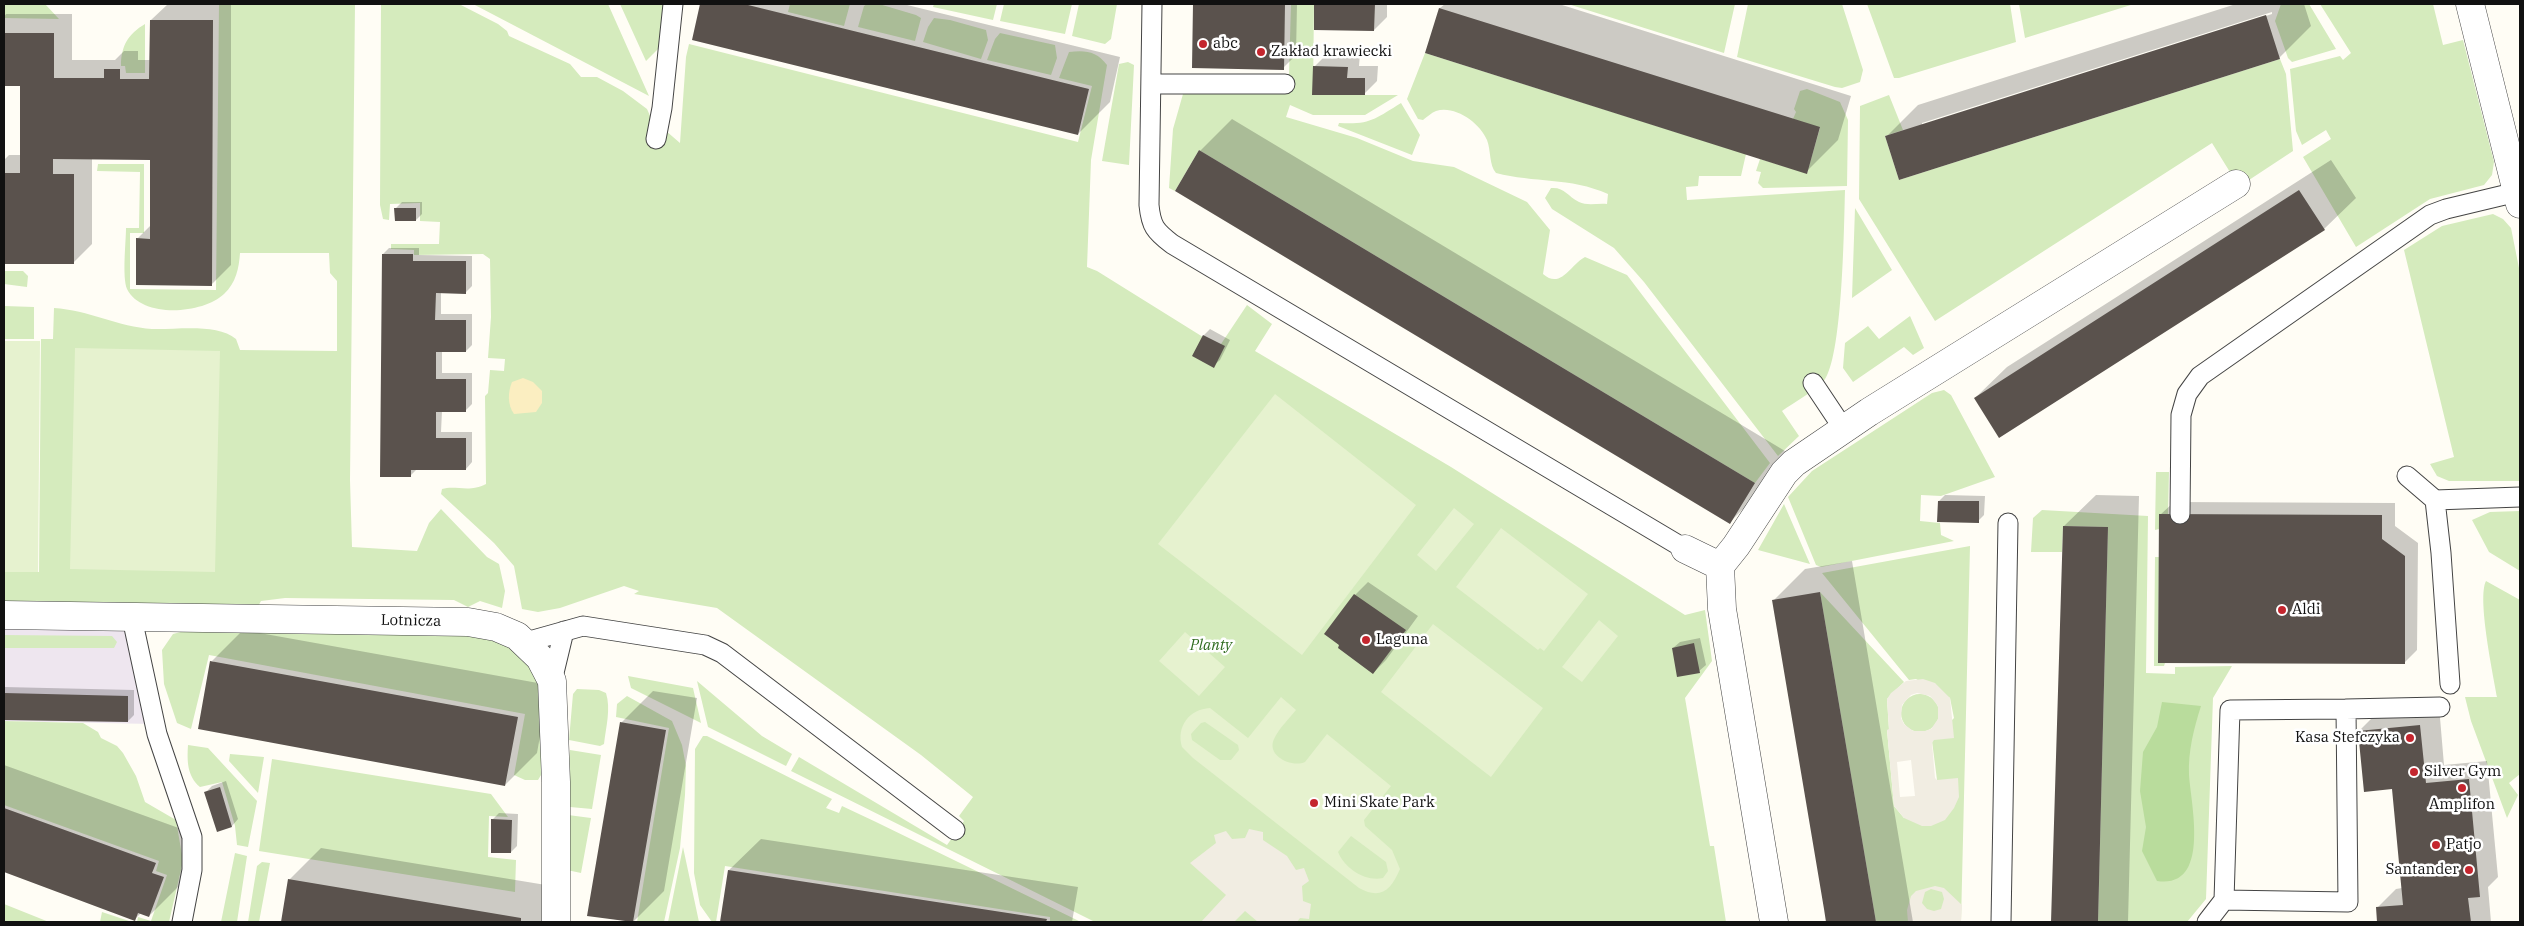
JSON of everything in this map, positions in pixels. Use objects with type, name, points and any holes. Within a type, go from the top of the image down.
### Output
[{"type":"street","points":[[2470,4],[2519,198]]},
{"type":"street","points":[[1774,922],[1722,609],[1720,566],[1736,546],[1784,473],[1794,463],[1844,428],[2236,184]]},
{"type":"street","points":[[1685,549],[1720,566]]},
{"type":"street","name":"Lotnicza","points":[[4,615],[468,622],[508,631],[526,642],[540,658],[552,680],[556,782],[556,922]]},
{"type":"lane","points":[[656,139],[662,108],[673,4]]},
{"type":"lane","points":[[1152,4],[1149,205],[1150,222],[1159,234],[1180,249],[1685,549]]},
{"type":"lane","points":[[1150,84],[1285,84]]},
{"type":"lane","points":[[2180,514],[2181,415],[2187,394],[2200,376],[2430,215],[2446,209],[2519,198]]},
{"type":"lane","points":[[1813,383],[1844,428]]},
{"type":"lane","points":[[2407,476],[2435,500],[2520,497]]},
{"type":"lane","points":[[2435,500],[2441,553],[2450,684]]},
{"type":"lane","points":[[2001,922],[2008,523]]},
{"type":"lane","points":[[132,618],[157,734],[192,837],[192,870],[182,922]]},
{"type":"lane","points":[[526,642],[583,626],[705,644],[722,653],[955,830]]},
{"type":"lane","points":[[552,680],[564,631]]},
{"type":"lane","points":[[2206,922],[2224,900],[2230,710],[2440,707]]},
{"type":"lane","points":[[2224,900],[2348,902],[2346,709]]},
{"type":"shaded area","points":[[4,622],[129,622],[152,724],[4,721]]},
{"type":"shaded area","points":[[1923,679],[1935,683],[1950,698],[1954,738],[1934,740],[1932,743],[1935,778],[1937,780],[1958,778],[1959,797],[1945,820],[1931,826],[1922,826],[1904,818],[1894,806],[1887,730],[1889,729],[1887,699],[1891,693],[1906,681]],"holes":[[[1917,693],[1930,696],[1938,706],[1938,719],[1931,729],[1925,731],[1913,731],[1904,724],[1901,718],[1902,705],[1911,695]],[[1911,760],[1915,796],[1900,797],[1897,762]]]},
{"type":"shaded area","points":[[1249,829],[1263,832],[1263,840],[1287,856],[1296,870],[1304,868],[1309,881],[1302,886],[1303,901],[1311,904],[1309,919],[1300,918],[1297,922],[1258,922],[1245,911],[1234,922],[1201,922],[1226,895],[1190,863],[1216,843],[1214,835],[1226,831],[1232,839],[1245,838]]},
{"type":"shaded area","points":[[1935,886],[1944,888],[1962,905],[1961,922],[1908,922],[1907,910],[1911,896],[1916,891]],"holes":[[[1931,889],[1942,892],[1944,899],[1941,909],[1934,911],[1927,909],[1922,903],[1925,892]]]},
{"type":"green space","points":[[4,4],[45,4],[59,19],[4,18]]},
{"type":"green space","points":[[219,4],[355,4],[350,480],[352,547],[417,551],[429,523],[441,509],[487,557],[499,564],[505,591],[502,608],[480,601],[468,607],[454,600],[285,598],[261,601],[256,610],[4,606],[4,572],[39,572],[41,339],[53,339],[54,308],[67,309],[140,328],[196,328],[218,331],[236,339],[240,350],[337,351],[337,281],[330,273],[329,253],[240,253],[236,275],[228,290],[214,301],[188,309],[159,309],[146,305],[135,299],[127,289],[124,268],[126,228],[139,228],[140,172],[97,171],[98,164],[144,164],[144,233],[130,233],[130,289],[216,290]]},
{"type":"green space","name":"Planty","points":[[381,4],[459,4],[498,24],[507,31],[509,36],[570,64],[581,77],[597,77],[623,91],[647,109],[651,118],[680,143],[686,57],[689,44],[1078,142],[1092,86],[1059,78],[1069,52],[1080,51],[1095,54],[1107,65],[1091,160],[1087,267],[1097,271],[1219,347],[1247,305],[1272,324],[1255,351],[1451,467],[1685,615],[1705,610],[1712,661],[1685,698],[1710,846],[1714,846],[1726,922],[1095,922],[791,771],[799,757],[947,845],[964,821],[959,816],[973,797],[921,755],[717,608],[634,594],[639,591],[624,586],[560,608],[538,612],[522,609],[514,566],[494,543],[441,494],[442,489],[474,488],[486,484],[485,396],[488,393],[490,370],[504,371],[505,359],[488,358],[491,317],[490,259],[483,254],[414,255],[414,250],[391,249],[391,244],[439,244],[440,222],[420,221],[420,203],[390,204],[389,220],[383,219],[380,205]]},
{"type":"green space","points":[[473,4],[608,4],[649,96]]},
{"type":"green space","points":[[620,4],[666,4],[660,47],[646,61]]},
{"type":"green space","points":[[790,4],[850,4],[844,26],[788,12]]},
{"type":"green space","points":[[867,4],[879,4],[921,18],[915,41],[858,27],[864,6]]},
{"type":"green space","points":[[934,4],[997,4],[993,20],[933,7]]},
{"type":"green space","points":[[1004,4],[1072,4],[1065,34],[1000,21]]},
{"type":"green space","points":[[1079,4],[1117,4],[1111,39],[1105,44],[1072,36]]},
{"type":"green space","points":[[1291,4],[1314,4],[1313,95],[1398,95],[1365,115],[1313,115],[1290,105],[1286,117],[1357,138],[1413,161],[1454,167],[1527,202],[1550,230],[1543,274],[1549,278],[1561,277],[1585,257],[1627,275],[1770,463],[1755,483],[1199,150],[1175,191],[1169,188],[1173,129],[1183,94],[1269,94],[1270,74],[1289,74]]},
{"type":"green space","points":[[1568,4],[1735,4],[1724,53]]},
{"type":"green space","points":[[1748,4],[1842,4],[1863,70],[1860,82],[1842,88],[1835,87],[1737,57]]},
{"type":"green space","points":[[1867,4],[2010,4],[2016,42],[1894,78]]},
{"type":"green space","points":[[2019,4],[2134,4],[2025,38]]},
{"type":"green space","points":[[2281,4],[2309,4],[2336,49],[2292,62],[2288,58],[2275,21]]},
{"type":"green space","points":[[2320,4],[2433,4],[2443,45],[2463,40],[2494,162],[2492,175],[2484,185],[2430,199],[2356,247],[2303,157],[2331,139],[2326,130],[2302,145],[2296,131],[2290,69],[2340,56],[2343,60],[2351,53]]},
{"type":"green space","points":[[934,18],[950,20],[986,30],[988,40],[981,59],[923,42],[928,27]]},
{"type":"green space","points":[[145,24],[145,73],[126,73],[125,66],[121,66],[122,52],[130,36]]},
{"type":"green space","points":[[1000,33],[1055,45],[1057,58],[1051,75],[987,60],[995,39]]},
{"type":"green space","points":[[1425,53],[1746,154],[1741,176],[1699,176],[1698,186],[1686,187],[1687,200],[1845,190],[1841,291],[1835,348],[1830,369],[1823,382],[1782,411],[1799,436],[1778,456],[1644,282],[1614,248],[1552,209],[1545,198],[1551,188],[1556,188],[1563,190],[1582,203],[1607,204],[1608,194],[1580,185],[1496,173],[1492,166],[1484,134],[1479,127],[1466,117],[1459,113],[1443,110],[1434,112],[1423,120],[1418,119],[1407,99]]},
{"type":"green space","points":[[2280,59],[2286,74],[2293,151],[2249,180],[2233,177],[2212,143],[1935,321],[1859,199],[1860,106],[1889,95],[1903,130],[1885,136],[1899,180]]},
{"type":"green space","points":[[1128,62],[1134,65],[1129,165],[1102,161],[1119,64]]},
{"type":"green space","points":[[1807,89],[1840,102],[1848,120],[1847,186],[1763,188],[1758,183],[1761,172],[1756,171],[1760,159],[1807,173],[1820,128],[1793,119],[1800,91]]},
{"type":"green space","points":[[1401,103],[1420,135],[1412,155],[1338,126],[1339,123],[1358,123],[1372,120]]},
{"type":"green space","points":[[1855,208],[1892,270],[1852,298]]},
{"type":"green space","points":[[2493,214],[2503,219],[2511,228],[2520,273],[2520,481],[2449,481],[2437,476],[2430,464],[2454,457],[2404,250],[2442,226]]},
{"type":"green space","points":[[4,271],[23,271],[28,276],[27,287],[4,284]]},
{"type":"green space","points":[[4,306],[34,307],[34,339],[4,339]]},
{"type":"green space","points":[[1910,316],[1924,348],[1913,355],[1904,347],[1853,382],[1843,368],[1845,343],[1868,326],[1879,339]]},
{"type":"green space","points":[[4,341],[40,341],[38,572],[4,572]]},
{"type":"green space","points":[[75,348],[220,351],[215,572],[70,569]]},
{"type":"green space","points":[[1944,390],[1951,395],[1995,477],[1941,496],[1921,495],[1920,521],[1940,523],[1941,535],[1954,541],[1821,567],[1816,565],[1788,497],[1812,471],[1932,393]]},
{"type":"green space","points":[[1275,394],[1416,505],[1302,655],[1158,544]]},
{"type":"green space","points":[[2156,472],[2169,472],[2168,514],[2159,514],[2159,529],[2155,530]]},
{"type":"green space","points":[[1784,504],[1810,564],[1758,550]]},
{"type":"green space","points":[[1454,508],[1474,524],[1436,571],[1417,555]]},
{"type":"green space","points":[[2042,510],[2148,516],[2146,673],[2175,674],[2175,667],[2232,666],[2213,698],[2206,899],[2187,922],[2098,922],[2108,527],[2063,526],[2062,552],[2031,552],[2033,518]]},
{"type":"green space","points":[[2520,511],[2520,571],[2489,552],[2472,520],[2490,512]]},
{"type":"green space","points":[[1501,528],[1588,594],[1544,651],[1540,648],[1538,650],[1456,587]]},
{"type":"green space","points":[[1970,546],[1961,922],[1876,922],[1820,592],[1904,682],[1887,699],[1889,730],[1887,730],[1894,806],[1904,818],[1937,780],[1932,741],[1954,718],[1950,698],[1916,679],[1909,680],[1822,573]]},
{"type":"green space","points":[[2155,557],[2159,557],[2158,662],[2165,663],[2164,666],[2154,666]]},
{"type":"green space","points":[[2486,581],[2520,600],[2520,774],[2509,783],[2518,795],[2507,818],[2471,721],[2465,697],[2497,697],[2484,619],[2483,603]]},
{"type":"green space","points":[[1599,620],[1618,636],[1582,682],[1562,667]]},
{"type":"green space","points":[[1433,624],[1543,708],[1491,777],[1381,692]]},
{"type":"green space","points":[[196,628],[494,636],[520,653],[542,686],[544,770],[538,780],[525,780],[514,775],[525,714],[209,655],[191,729],[177,723],[164,684],[162,650],[173,634]]},
{"type":"green space","points":[[1185,632],[1225,667],[1199,696],[1159,661]]},
{"type":"green space","points":[[4,635],[112,636],[117,642],[114,648],[4,648]]},
{"type":"green space","points":[[628,676],[693,688],[701,723],[631,688]]},
{"type":"green space","points":[[697,681],[762,736],[792,754],[786,766],[708,727]]},
{"type":"green space","points":[[577,689],[599,690],[606,693],[608,718],[604,744],[600,746],[569,740],[573,694]]},
{"type":"green space","points":[[1920,694],[1934,699],[1939,713],[1934,727],[1920,732],[1906,727],[1901,713],[1906,699]]},
{"type":"green space","points":[[627,696],[672,721],[682,745],[686,766],[680,848],[664,922],[637,922],[669,728],[616,717],[617,704]]},
{"type":"green space","name":"Mini Skate Park","points":[[1281,697],[1296,710],[1274,739],[1274,751],[1277,755],[1287,762],[1305,762],[1327,734],[1391,786],[1364,820],[1365,826],[1392,850],[1400,869],[1389,887],[1379,893],[1359,888],[1193,758],[1182,747],[1181,733],[1186,720],[1190,716],[1203,709],[1210,708],[1248,738]],"holes":[[[1205,722],[1238,745],[1239,750],[1231,760],[1220,760],[1192,740],[1191,734],[1201,723]],[[1351,836],[1386,862],[1388,871],[1383,878],[1376,879],[1363,876],[1351,869],[1341,858],[1338,852]]]},
{"type":"green space","points":[[2162,702],[2201,706],[2189,757],[2194,824],[2194,842],[2191,859],[2185,872],[2174,880],[2157,881],[2142,851],[2146,827],[2140,791],[2143,752],[2157,727]]},
{"type":"green space","points":[[4,721],[83,723],[98,732],[101,738],[117,746],[123,753],[136,776],[145,802],[176,820],[183,861],[169,922],[137,922],[138,917],[151,921],[167,875],[156,871],[159,861],[4,805]]},
{"type":"green space","points":[[703,736],[707,736],[832,799],[826,808],[839,813],[842,806],[1081,922],[1050,922],[1050,917],[725,866],[716,922],[712,922],[700,905],[694,873],[695,749]]},
{"type":"green space","points":[[188,745],[208,748],[257,801],[248,847],[237,845],[235,826],[222,782],[200,787],[192,778],[188,762]]},
{"type":"green space","points":[[570,750],[601,755],[592,809],[570,807],[567,804]]},
{"type":"green space","points":[[230,754],[264,757],[258,793],[229,761]]},
{"type":"green space","points":[[272,759],[491,794],[508,817],[489,816],[488,857],[516,860],[515,892],[259,851]]},
{"type":"green space","points":[[568,815],[591,818],[581,873],[567,870]]},
{"type":"green space","points":[[683,847],[699,922],[668,922]]},
{"type":"green space","points":[[235,853],[247,856],[237,922],[221,922]]},
{"type":"green space","points":[[262,862],[270,863],[259,922],[248,922],[257,866]]},
{"type":"green space","points":[[4,904],[49,922],[4,922]]},
{"type":"green space","points":[[102,912],[132,922],[100,922]]},
{"type":"sand","points":[[523,378],[533,382],[542,391],[542,403],[536,412],[514,414],[509,402],[512,382]]},
{"type":"building","points":[[700,4],[744,4],[1089,89],[1078,135],[692,40]]},
{"type":"building","points":[[1193,4],[1285,4],[1284,70],[1192,68]]},
{"type":"building","points":[[1314,4],[1375,4],[1374,31],[1314,30]]},
{"type":"building","points":[[1439,8],[1820,127],[1807,174],[1425,53]]},
{"type":"building","points":[[2266,15],[2280,59],[1899,180],[1885,136]]},
{"type":"building","points":[[150,20],[213,20],[212,286],[136,285],[136,238],[150,239],[150,160],[53,159],[53,174],[74,174],[74,264],[4,264],[4,173],[20,173],[20,86],[4,86],[4,33],[54,33],[54,78],[104,78],[104,69],[120,69],[120,79],[149,79]]},
{"type":"building","points":[[1313,66],[1348,67],[1347,78],[1365,78],[1365,95],[1312,95]]},
{"type":"building","points":[[1199,150],[1755,483],[1730,524],[1175,191]]},
{"type":"building","points":[[2299,190],[2325,230],[1999,438],[1974,398]]},
{"type":"building","points":[[394,208],[416,208],[416,221],[395,221]]},
{"type":"building","points":[[382,254],[413,254],[413,261],[466,261],[466,294],[436,293],[435,320],[466,320],[466,352],[436,352],[436,379],[466,379],[466,412],[436,412],[436,438],[466,438],[466,470],[411,470],[411,477],[380,477]]},
{"type":"building","points":[[1203,335],[1225,346],[1214,368],[1192,356]]},
{"type":"building","points":[[1938,501],[1979,501],[1979,523],[1937,522]]},
{"type":"building","name":"Aldi","points":[[2159,514],[2382,515],[2382,539],[2405,556],[2405,664],[2158,663]]},
{"type":"building","points":[[2063,526],[2108,527],[2098,922],[2051,922]]},
{"type":"building","points":[[1820,592],[1876,922],[1826,922],[1772,600]]},
{"type":"building","name":"Laguna","points":[[1354,594],[1406,630],[1373,674],[1338,648],[1339,645],[1324,634]]},
{"type":"building","points":[[1694,643],[1700,673],[1677,677],[1672,648]]},
{"type":"building","points":[[210,661],[518,717],[505,786],[198,729]]},
{"type":"building","points":[[4,693],[128,696],[128,722],[4,720]]},
{"type":"building","points":[[620,722],[666,730],[633,922],[587,916]]},
{"type":"building","name":"Patjo","points":[[2420,725],[2426,783],[2469,779],[2480,897],[2468,898],[2471,922],[2377,922],[2376,907],[2403,905],[2392,789],[2364,792],[2358,731]]},
{"type":"building","points":[[220,787],[232,827],[217,832],[204,792]]},
{"type":"building","points":[[4,808],[156,863],[152,873],[164,877],[149,917],[138,913],[135,921],[4,872]]},
{"type":"building","points":[[491,819],[512,820],[511,853],[491,853]]},
{"type":"building","points":[[728,870],[1047,919],[1046,922],[720,922]]},
{"type":"building","points":[[288,879],[521,918],[521,922],[281,922]]},
{"type":"place","name":"abc","points":[[1203,44]]},
{"type":"place","name":"Zakład krawiecki","points":[[1261,52]]},
{"type":"place","name":"Aldi","points":[[2282,610]]},
{"type":"place","name":"Laguna","points":[[1366,640]]},
{"type":"place","name":"Kasa Stefczyka","points":[[2410,738]]},
{"type":"place","name":"Silver Gym","points":[[2414,772]]},
{"type":"place","name":"Amplifon","points":[[2462,788]]},
{"type":"place","name":"Mini Skate Park","points":[[1314,803]]},
{"type":"place","name":"Patjo","points":[[2436,845]]},
{"type":"place","name":"Santander","points":[[2469,870]]}]
